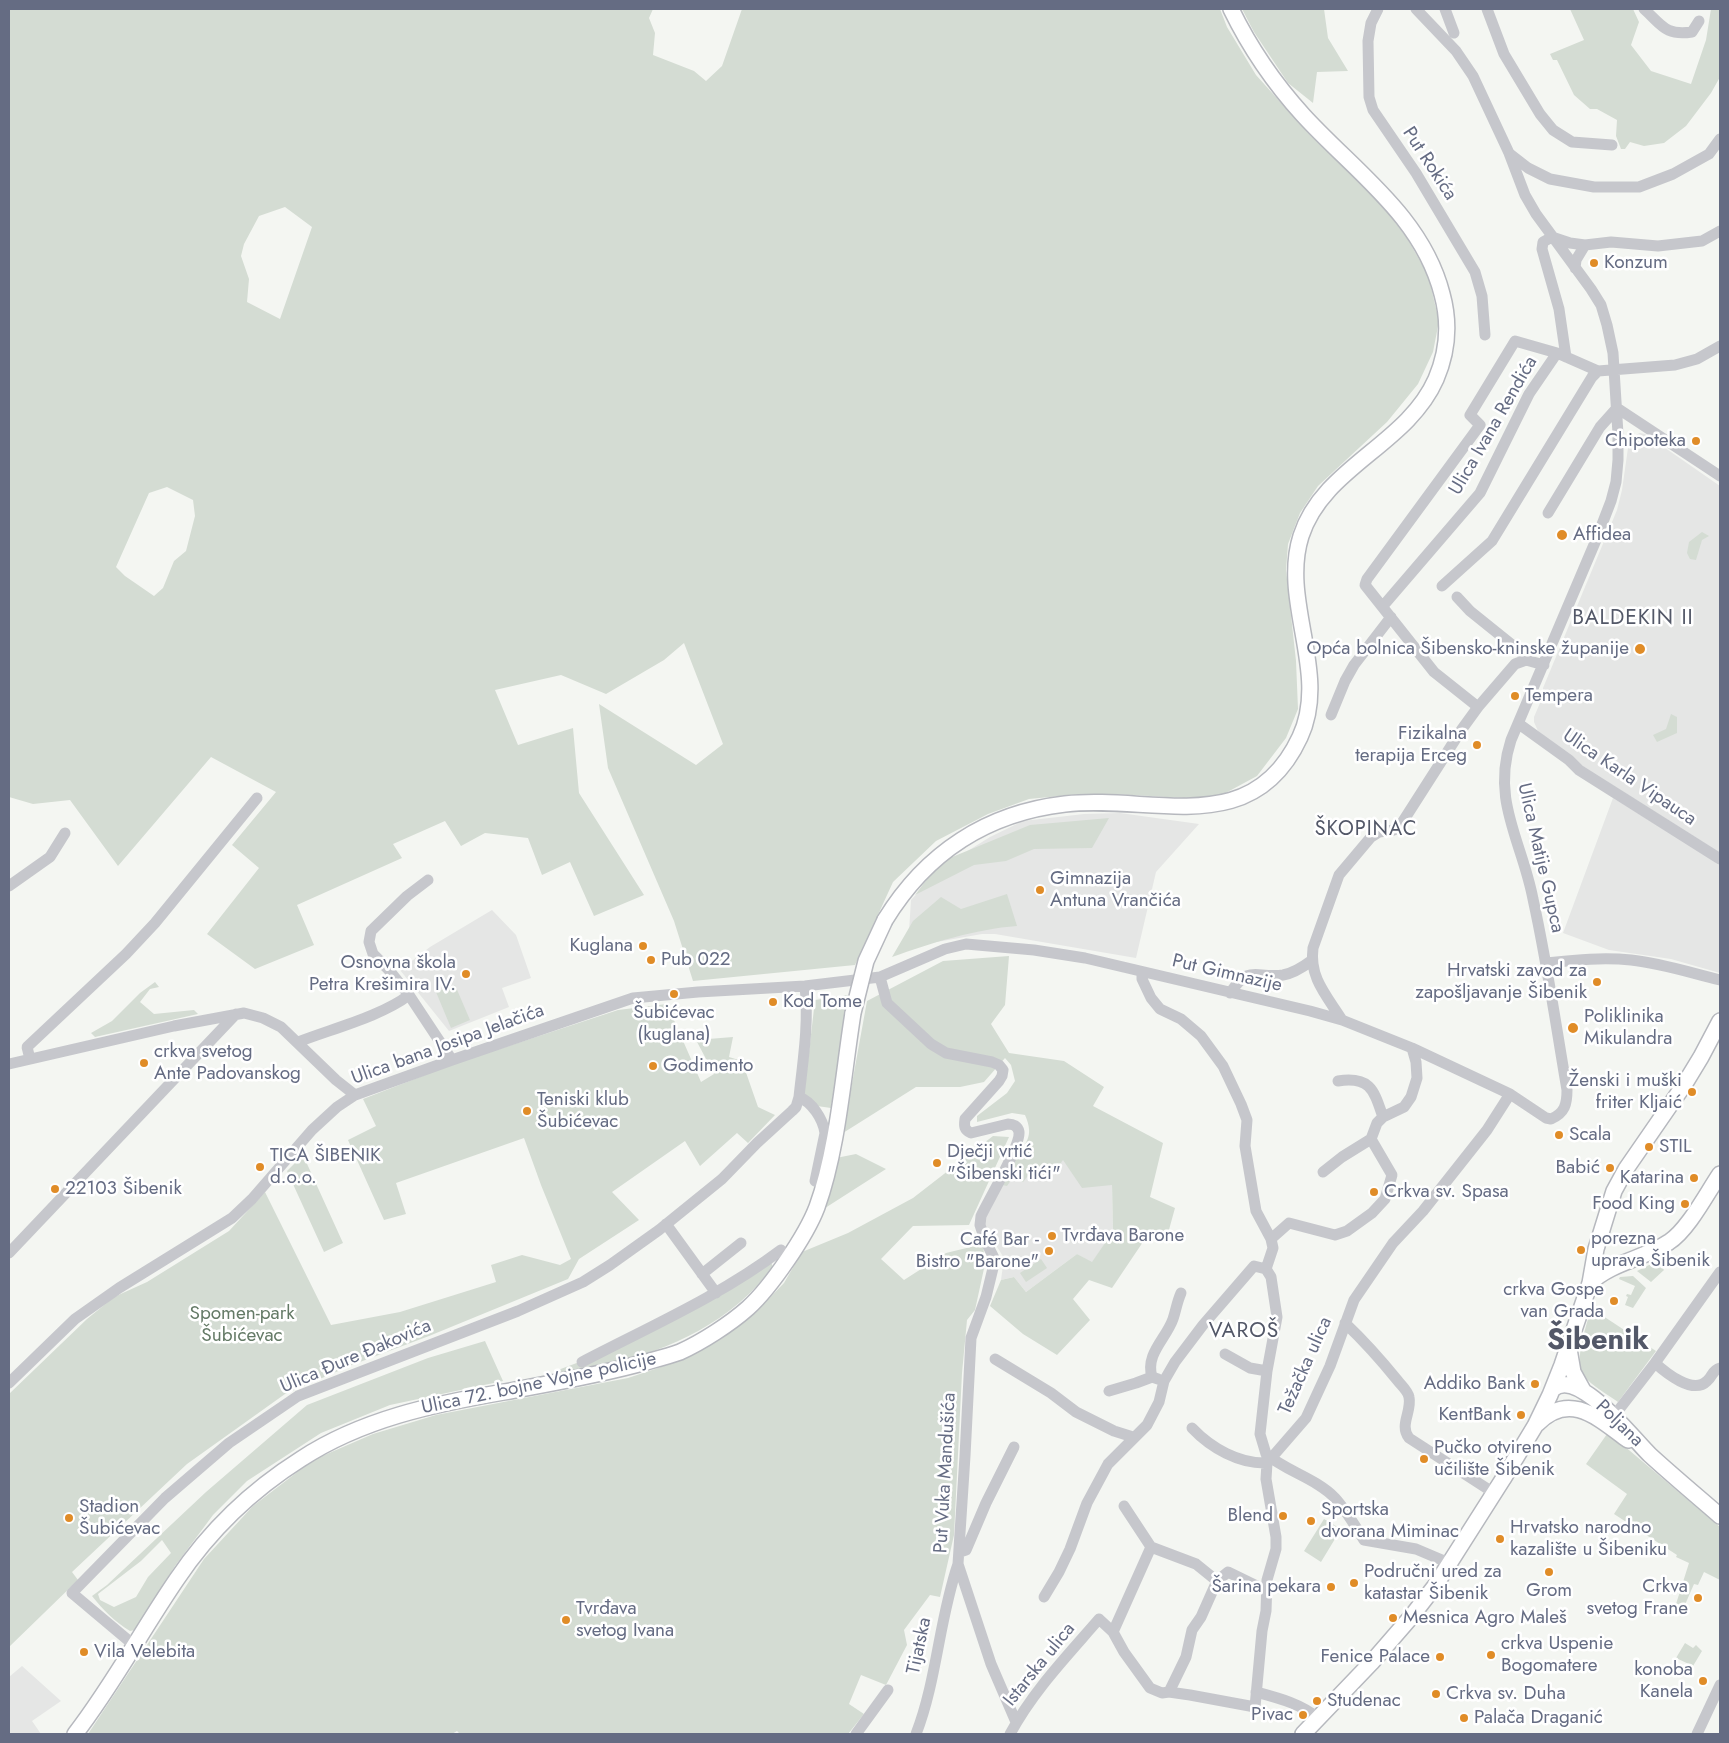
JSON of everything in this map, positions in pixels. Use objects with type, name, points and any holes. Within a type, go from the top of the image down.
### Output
[{"type":"main road","name":"Ulica 72. bojne Vojne policije","points":[[75,1734],[135,1646],[178,1578],[198,1552],[229,1516],[262,1486],[303,1458],[331,1441],[366,1425],[424,1408],[618,1370],[679,1352],[712,1334],[748,1307],[777,1273],[805,1232],[816,1210],[834,1138],[852,1013],[866,962],[885,920],[908,887],[938,856],[955,843],[987,825],[1018,813],[1068,804],[1099,802],[1200,807],[1221,803],[1238,798],[1267,782],[1292,754],[1302,732],[1308,712],[1309,685],[1297,593],[1297,555],[1300,537],[1312,512],[1322,497],[1346,473],[1396,431],[1424,400],[1440,368],[1448,327],[1446,308],[1440,285],[1430,258],[1412,230],[1391,204],[1304,116],[1276,84],[1255,54],[1231,9]]},
{"type":"main road","name":"Poljana","points":[[1303,1734],[1357,1678],[1411,1617],[1449,1563],[1535,1426],[1556,1384],[1590,1283],[1595,1252],[1614,1191],[1626,1169],[1684,1085],[1720,1021]]},
{"type":"main road","points":[[1590,1283],[1599,1274],[1672,1241],[1684,1228],[1720,1174]]},
{"type":"main road","points":[[1595,1252],[1599,1260],[1604,1264],[1616,1266]]},
{"type":"main road","points":[[1567,1349],[1571,1367],[1584,1392]]},
{"type":"main road","name":"Poljana","points":[[1556,1384],[1569,1386],[1584,1392],[1614,1416],[1648,1453]]},
{"type":"main road","points":[[1556,1384],[1582,1410]]},
{"type":"main road","name":"Poljana","points":[[1535,1426],[1544,1417],[1556,1412],[1572,1408],[1582,1410],[1648,1453]]},
{"type":"main road","points":[[1648,1453],[1720,1516]]},
{"type":"street","name":"Put Rokića","points":[[1378,9],[1371,23],[1368,40],[1369,97],[1373,110],[1416,173],[1475,272],[1482,296],[1485,335]]},
{"type":"street","name":"Ulica Matije Gupca","points":[[1416,9],[1464,61],[1509,153],[1525,195],[1552,237],[1592,289],[1601,305],[1607,325],[1614,370],[1618,460],[1616,482],[1611,501],[1505,757],[1503,786],[1510,822],[1530,883],[1546,964],[1566,1090],[1567,1101],[1564,1110],[1551,1119]]},
{"type":"street","points":[[1444,9],[1454,33]]},
{"type":"street","points":[[1487,9],[1504,54],[1540,114],[1553,130],[1572,142],[1612,145]]},
{"type":"street","points":[[1644,9],[1668,31],[1677,34],[1692,32],[1699,21]]},
{"type":"street","points":[[1509,153],[1528,168],[1550,179],[1594,187],[1639,187],[1672,174],[1709,154],[1720,140]]},
{"type":"street","points":[[1552,237],[1570,243],[1585,245],[1611,242],[1658,246],[1702,241],[1720,231]]},
{"type":"street","name":"Ulica Ivana Rendića","points":[[1383,606],[1480,493],[1529,394],[1561,355],[1559,309],[1542,249],[1543,242],[1552,237]]},
{"type":"street","points":[[1575,268],[1576,260],[1585,245]]},
{"type":"street","points":[[1478,707],[1434,672],[1365,585],[1367,579],[1480,425],[1470,415],[1515,341],[1561,355],[1598,371],[1675,365],[1697,358],[1720,346]]},
{"type":"street","points":[[1442,586],[1492,542],[1592,377],[1598,371]]},
{"type":"street","points":[[1548,513],[1600,427],[1617,408],[1720,476]]},
{"type":"street","points":[[1457,597],[1470,612],[1523,654],[1526,660]]},
{"type":"street","points":[[1331,715],[1354,665],[1391,617]]},
{"type":"street","points":[[1342,1020],[1318,982],[1311,961],[1313,948],[1339,875],[1371,837],[1379,832],[1394,830],[1400,826],[1478,707],[1515,664],[1526,660],[1544,665]]},
{"type":"street","name":"Ulica Karla Vipauca","points":[[1518,724],[1563,756],[1579,770],[1720,859]]},
{"type":"street","points":[[30,1059],[27,1047],[126,954],[155,923],[257,798]]},
{"type":"street","points":[[9,886],[50,858],[65,833]]},
{"type":"street","points":[[428,880],[407,896],[371,931],[369,942],[373,954],[409,995],[452,1060]]},
{"type":"street","name":"Put Gimnazije","points":[[880,977],[945,949],[966,944],[1042,951],[1085,958],[1342,1020],[1412,1048],[1510,1094],[1546,1118],[1551,1119]]},
{"type":"street","points":[[1546,964],[1592,958],[1631,960],[1668,966],[1720,980]]},
{"type":"street","points":[[1230,993],[1246,976],[1257,973],[1283,975],[1304,967],[1311,961]]},
{"type":"street","points":[[1142,972],[1142,979],[1151,998],[1160,1009],[1181,1019],[1201,1036],[1223,1066],[1242,1104],[1247,1120],[1245,1146],[1256,1211],[1271,1239],[1273,1248],[1266,1269]]},
{"type":"street","name":"Ulica bana Josipa Jelačića","points":[[9,1383],[75,1319],[119,1288],[232,1218],[252,1199],[312,1130],[337,1107],[355,1096],[452,1060],[633,998],[805,986],[880,977]]},
{"type":"street","name":"Put Vuka Mandušića","points":[[880,977],[887,1004],[931,1044],[946,1053],[992,1062],[999,1065],[1003,1070],[999,1081],[965,1119],[966,1131],[971,1132],[1008,1124],[1013,1124],[1018,1128],[1019,1134],[982,1216],[980,1226],[994,1258],[994,1264],[991,1279],[971,1338],[958,1564],[991,1664],[1016,1722]]},
{"type":"street","name":"Ulica Đure Đakovića","points":[[135,1646],[72,1593],[165,1498],[229,1443],[298,1396],[518,1311],[583,1282],[610,1265],[666,1224],[722,1179],[796,1107],[799,1097],[807,1027],[805,986]]},
{"type":"street","points":[[298,1042],[385,1010],[409,995]]},
{"type":"street","points":[[9,1064],[244,1013],[272,1021],[281,1027],[355,1096]]},
{"type":"street","points":[[9,1253],[236,1014]]},
{"type":"street","points":[[1323,1172],[1371,1138],[1377,1123],[1383,1117],[1404,1108],[1411,1097],[1417,1078],[1416,1062],[1412,1048]]},
{"type":"street","points":[[1338,1081],[1354,1080],[1370,1087],[1376,1095],[1383,1117]]},
{"type":"street","name":"Težačka ulica","points":[[1268,1461],[1306,1418],[1330,1366],[1354,1300],[1393,1243],[1423,1211],[1487,1130],[1510,1094]]},
{"type":"street","points":[[799,1097],[812,1107],[824,1125],[825,1132],[815,1181]]},
{"type":"street","points":[[1271,1239],[1289,1224],[1335,1235],[1347,1231],[1372,1213],[1385,1198],[1392,1175],[1371,1138]]},
{"type":"street","points":[[666,1224],[716,1293]]},
{"type":"street","points":[[702,1274],[742,1243]]},
{"type":"street","points":[[582,1362],[716,1293],[781,1250]]},
{"type":"street","points":[[1044,1598],[1059,1572],[1087,1503],[1104,1471],[1133,1437],[1147,1425],[1159,1402],[1164,1381],[1190,1341],[1254,1266],[1266,1269],[1271,1277],[1277,1317],[1267,1372],[1260,1434],[1268,1461],[1266,1479],[1276,1537],[1276,1549],[1267,1580],[1266,1611],[1262,1631],[1255,1707],[1169,1692],[1162,1693],[1150,1688],[1124,1652],[1112,1632],[1151,1547]]},
{"type":"street","points":[[1614,1416],[1655,1363],[1720,1272]]},
{"type":"street","points":[[1152,1377],[1149,1368],[1151,1360],[1173,1319],[1181,1293]]},
{"type":"street","points":[[1345,1323],[1376,1353],[1409,1395],[1410,1412],[1405,1424],[1406,1434],[1409,1438],[1494,1493]]},
{"type":"street","points":[[1225,1354],[1250,1368],[1267,1372]]},
{"type":"street","points":[[995,1360],[1051,1393],[1076,1412],[1114,1432],[1133,1437]]},
{"type":"street","points":[[1655,1363],[1665,1372],[1691,1385],[1706,1383],[1714,1371],[1720,1368]]},
{"type":"street","points":[[1109,1391],[1152,1377],[1164,1381]]},
{"type":"street","points":[[1192,1428],[1210,1445],[1234,1457],[1251,1462],[1268,1461],[1321,1487],[1334,1497],[1364,1540],[1416,1549],[1449,1563]]},
{"type":"street","points":[[960,1552],[966,1550],[986,1503],[1014,1447]]},
{"type":"street","points":[[1124,1506],[1151,1547],[1196,1564],[1217,1581]]},
{"type":"street","name":"Tijatska","points":[[916,1734],[927,1700],[941,1630],[958,1564]]},
{"type":"street","points":[[1169,1692],[1186,1657],[1192,1630],[1201,1617],[1217,1581],[1228,1572],[1267,1591]]},
{"type":"street","name":"Istarska ulica","points":[[1010,1734],[1016,1722],[1048,1676],[1099,1619],[1112,1632]]},
{"type":"street","points":[[1697,1734],[1720,1685]]},
{"type":"street","points":[[856,1734],[888,1690]]},
{"type":"street","points":[[1256,1692],[1287,1700],[1318,1718]]},
{"type":"shaded area","name":"Opća bolnica Šibensko-kninske županije","points":[[1640,433],[1645,434],[1720,486],[1720,853],[1578,763],[1538,731],[1534,722],[1534,717],[1543,696],[1543,688],[1617,510],[1629,441],[1633,436]]},
{"type":"shaded area","points":[[1613,798],[1704,854],[1720,866],[1720,973],[1671,959],[1609,950],[1563,933]]},
{"type":"shaded area","points":[[1120,813],[1199,824],[1156,872],[1136,958],[995,934],[982,934],[908,947],[911,900],[942,867],[990,837],[1023,821],[1084,814]]},
{"type":"shaded area","name":"Osnovna škola Petra Krešimira IV.","points":[[492,910],[516,935],[531,978],[502,988],[509,1007],[449,1031],[400,970],[430,947]]},
{"type":"shaded area","points":[[1063,1159],[1112,1185],[1113,1231],[1092,1263],[1077,1254],[1026,1292],[1014,1277],[1001,1280],[1004,1258],[984,1226],[986,1217],[1002,1185],[1014,1176],[1042,1170],[1054,1172]]},
{"type":"shaded area","points":[[22,1666],[61,1701],[32,1721],[41,1734],[9,1734],[9,1677]]},
{"type":"green space","points":[[9,9],[653,9],[649,18],[655,33],[653,55],[694,71],[706,81],[722,66],[742,9],[1220,9],[1227,27],[1256,75],[1310,135],[1379,201],[1407,238],[1428,275],[1439,321],[1433,352],[1418,384],[1387,422],[1318,486],[1300,513],[1288,544],[1286,570],[1296,661],[1298,709],[1286,738],[1257,776],[1220,796],[1184,798],[1115,794],[1070,795],[1029,799],[988,814],[936,841],[893,882],[855,965],[693,981],[674,921],[608,768],[599,704],[696,765],[723,744],[684,643],[664,660],[606,694],[561,675],[495,690],[518,745],[573,728],[579,793],[644,895],[594,916],[570,862],[542,875],[528,838],[485,833],[461,846],[445,821],[393,844],[402,858],[297,905],[314,945],[255,969],[207,934],[259,868],[232,845],[276,792],[211,757],[118,866],[70,800],[33,804],[9,797]],"holes":[[[285,207],[312,227],[280,319],[247,302],[249,279],[241,256],[244,244],[259,216]],[[167,487],[193,500],[195,516],[186,551],[174,561],[163,588],[154,596],[125,576],[116,567],[149,493]]]},
{"type":"green space","points":[[1242,9],[1324,9],[1328,38],[1348,71],[1317,72],[1313,103],[1288,83],[1254,32]]},
{"type":"green space","points":[[1570,9],[1633,9],[1639,22],[1631,45],[1651,71],[1691,84],[1706,40],[1711,9],[1720,9],[1720,77],[1711,93],[1686,126],[1664,143],[1644,146],[1630,142],[1625,149],[1621,149],[1616,136],[1617,120],[1597,109],[1590,109],[1574,95],[1557,60],[1553,60],[1550,54],[1584,40]]},
{"type":"green space","points":[[1702,532],[1709,536],[1702,540],[1696,560],[1690,559],[1687,553],[1689,542]]},
{"type":"green space","points":[[1671,714],[1677,717],[1677,733],[1657,742],[1653,735],[1666,729]]},
{"type":"green space","points":[[1109,818],[1092,848],[1034,849],[1006,861],[974,865],[915,895],[940,862],[1030,825]]},
{"type":"green space","points":[[1007,894],[1017,926],[954,937],[892,957],[913,921],[941,897],[961,909]]},
{"type":"green space","points":[[1009,956],[1005,1005],[991,1024],[1009,1053],[1064,1061],[1104,1087],[1093,1106],[1163,1143],[1150,1197],[1175,1208],[1167,1237],[1149,1233],[1112,1288],[1089,1280],[1073,1299],[1090,1320],[1057,1355],[1023,1334],[990,1306],[1001,1280],[1014,1277],[1026,1292],[1077,1254],[1092,1262],[1113,1231],[1112,1185],[1082,1188],[1063,1160],[1054,1173],[1042,1170],[1031,1172],[1023,1182],[1014,1176],[1007,1186],[1002,1185],[1011,1166],[1028,1139],[1028,1123],[1025,1115],[1012,1113],[977,1122],[977,1116],[1007,1093],[1015,1081],[1011,1065],[1005,1058],[984,1082],[960,1087],[916,1087],[843,1133],[867,1001],[943,961]]},
{"type":"green space","points":[[155,982],[159,987],[150,989],[140,1002],[154,1014],[194,1010],[198,1014],[95,1037],[91,1033],[112,1021],[140,993]]},
{"type":"green space","points":[[455,985],[470,1020],[451,1028],[436,992]]},
{"type":"green space","points":[[848,995],[831,1108],[803,1104],[815,1000]]},
{"type":"green space","name":"Spomen-park Šubićevac","points":[[667,1004],[701,1082],[714,1074],[696,1040],[733,1037],[729,1057],[742,1061],[758,1107],[775,1115],[748,1143],[737,1133],[700,1166],[685,1141],[612,1192],[639,1220],[579,1259],[568,1279],[429,1336],[352,1365],[285,1394],[187,1464],[72,1572],[78,1580],[9,1647],[9,1394],[87,1319],[114,1297],[147,1282],[229,1231],[265,1192],[331,1325],[400,1312],[496,1282],[491,1265],[522,1255],[560,1265],[571,1259],[524,1138],[396,1183],[406,1214],[384,1220],[348,1140],[376,1126],[363,1099],[451,1065],[618,1010]]},
{"type":"green space","points":[[993,1136],[1009,1137],[969,1225],[913,1226],[881,1259],[904,1280],[946,1253],[983,1244],[985,1264],[975,1310],[967,1320],[962,1373],[954,1535],[940,1597],[930,1595],[904,1630],[907,1645],[886,1685],[861,1675],[849,1704],[864,1714],[848,1734],[460,1734],[457,1731],[452,1734],[88,1734],[204,1559],[253,1506],[313,1460],[373,1434],[436,1415],[628,1378],[685,1359],[721,1339],[754,1314],[784,1283],[802,1252],[848,1233],[913,1198]]},
{"type":"green space","points":[[856,1154],[886,1169],[822,1210],[836,1158]]},
{"type":"green space","points":[[303,1155],[343,1243],[324,1252],[287,1171]]},
{"type":"green space","points":[[1041,1259],[1047,1268],[1026,1282],[1020,1273]]},
{"type":"green space","points":[[1657,1261],[1664,1270],[1651,1282],[1637,1271]]},
{"type":"green space","points":[[771,1262],[773,1267],[739,1303],[699,1331],[632,1358],[560,1374],[558,1370],[598,1355]]},
{"type":"green space","points":[[1633,1276],[1646,1288],[1633,1308],[1625,1305],[1628,1297],[1626,1296],[1627,1294],[1631,1295],[1635,1286],[1619,1279],[1620,1277]]},
{"type":"green space","points":[[1591,1308],[1656,1351],[1618,1402],[1591,1383],[1584,1376],[1581,1369],[1580,1352]]},
{"type":"green space","points":[[485,1341],[503,1381],[390,1405],[321,1433],[247,1481],[213,1515],[175,1566],[135,1630],[130,1631],[119,1623],[92,1596],[107,1585],[206,1492],[307,1405],[428,1358]],"holes":[[[162,1540],[171,1553],[148,1577],[136,1597],[114,1607],[100,1600],[98,1594],[141,1561]]]},
{"type":"green space","points":[[1607,1434],[1610,1434],[1720,1527],[1720,1580],[1704,1572],[1698,1585],[1694,1584],[1684,1607],[1676,1604],[1689,1563],[1676,1557],[1677,1555],[1614,1514],[1627,1494],[1586,1464]]},
{"type":"green space","points":[[1324,1519],[1341,1529],[1321,1562],[1304,1551]]},
{"type":"green space","points":[[1685,1643],[1693,1648],[1696,1645],[1702,1651],[1693,1666],[1676,1658]]},
{"type":"place","name":"Konzum","points":[[1594,263]]},
{"type":"place","name":"Chipoteka","points":[[1696,441]]},
{"type":"place","name":"Affidea","points":[[1562,535]]},
{"type":"place","name":"Opća bolnica Šibensko-kninske županije","points":[[1640,649]]},
{"type":"place","name":"Tempera","points":[[1515,696]]},
{"type":"place","name":"Fizikalna terapija Erceg","points":[[1477,745]]},
{"type":"place","name":"Gimnazija Antuna Vrančića","points":[[1040,890]]},
{"type":"place","name":"Kuglana","points":[[643,946]]},
{"type":"place","name":"Pub 022","points":[[651,960]]},
{"type":"place","name":"Osnovna škola Petra Krešimira IV.","points":[[466,974]]},
{"type":"place","name":"Hrvatski zavod za zapošljavanje Šibenik","points":[[1597,982]]},
{"type":"place","name":"Šubićevac (kuglana)","points":[[674,994]]},
{"type":"place","name":"Kod Tome","points":[[773,1002]]},
{"type":"place","name":"Poliklinika Mikulandra","points":[[1573,1028]]},
{"type":"place","name":"crkva svetog Ante Padovanskog","points":[[144,1063]]},
{"type":"place","name":"Godimento","points":[[653,1066]]},
{"type":"place","name":"Ženski i muški friter Kljaić","points":[[1692,1092]]},
{"type":"place","name":"Teniski klub Šubićevac","points":[[527,1111]]},
{"type":"place","name":"Scala","points":[[1559,1135]]},
{"type":"place","name":"STIL","points":[[1649,1147]]},
{"type":"place","name":"Dječji vrtić \"Šibenski tići\"","points":[[937,1163]]},
{"type":"place","name":"TICA ŠIBENIK d.o.o.","points":[[260,1167]]},
{"type":"place","name":"Babić","points":[[1610,1168]]},
{"type":"place","name":"Katarina","points":[[1694,1178]]},
{"type":"place","name":"22103 Šibenik","points":[[55,1189]]},
{"type":"place","name":"Crkva sv. Spasa","points":[[1374,1192]]},
{"type":"place","name":"Food King","points":[[1685,1204]]},
{"type":"place","name":"Tvrđava Barone","points":[[1052,1236]]},
{"type":"place","name":"porezna uprava Šibenik","points":[[1581,1250]]},
{"type":"place","name":"Café Bar - Bistro \"Barone\"","points":[[1049,1251]]},
{"type":"place","name":"crkva Gospe van Grada","points":[[1614,1301]]},
{"type":"place","name":"Addiko Bank","points":[[1535,1384]]},
{"type":"place","name":"KentBank","points":[[1521,1415]]},
{"type":"place","name":"Pučko otvireno učilište Šibenik","points":[[1424,1459]]},
{"type":"place","name":"Blend","points":[[1283,1516]]},
{"type":"place","name":"Stadion Šubićevac","points":[[69,1518]]},
{"type":"place","name":"Sportska dvorana Miminac","points":[[1311,1521]]},
{"type":"place","name":"Hrvatsko narodno kazalište u Šibeniku","points":[[1500,1539]]},
{"type":"place","name":"Grom","points":[[1549,1572]]},
{"type":"place","name":"Područni ured za katastar Šibenik","points":[[1354,1583]]},
{"type":"place","name":"Šarina pekara","points":[[1331,1587]]},
{"type":"place","name":"Crkva svetog Frane","points":[[1698,1598]]},
{"type":"place","name":"Mesnica Agro Maleš","points":[[1393,1618]]},
{"type":"place","name":"Tvrđava svetog Ivana","points":[[566,1620]]},
{"type":"place","name":"Vila Velebita","points":[[84,1652]]},
{"type":"place","name":"crkva Uspenie Bogomatere","points":[[1491,1655]]},
{"type":"place","name":"Fenice Palace","points":[[1440,1657]]},
{"type":"place","name":"konoba Kanela","points":[[1703,1681]]},
{"type":"place","name":"Crkva sv. Duha","points":[[1436,1694]]},
{"type":"place","name":"Studenac","points":[[1317,1701]]},
{"type":"place","name":"Pivac","points":[[1303,1715]]},
{"type":"place","name":"Palača Draganić","points":[[1464,1718]]},
{"type":"district","name":"BALDEKIN II","points":[[1633,619]]},
{"type":"district","name":"ŠKOPINAC","points":[[1366,830]]},
{"type":"district","name":"VAROŠ","points":[[1244,1332]]},
{"type":"district","name":"Šibenik","points":[[1598,1342]]}]
